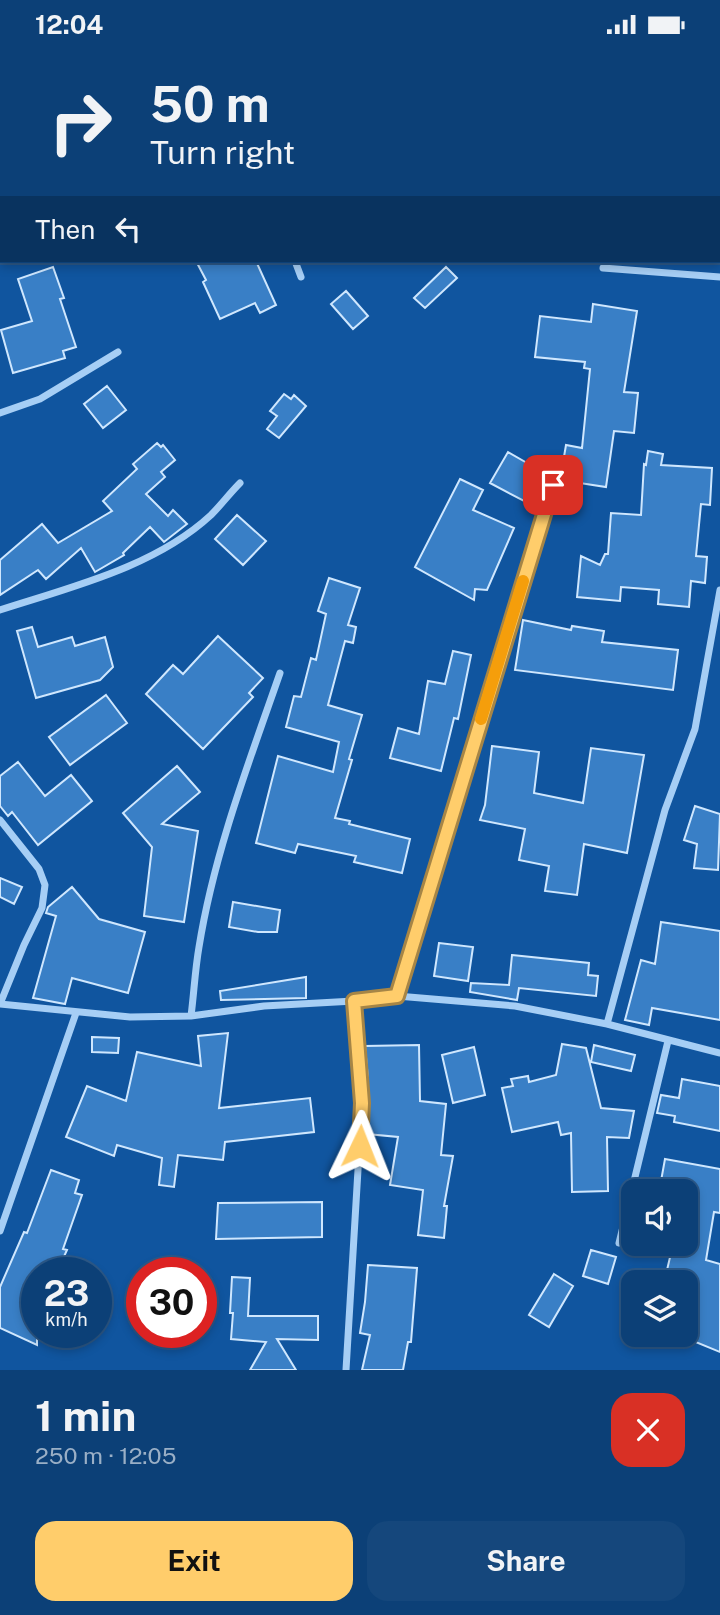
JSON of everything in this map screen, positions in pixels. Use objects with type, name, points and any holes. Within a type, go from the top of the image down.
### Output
[{"type":"street","points":[[296,263],[302,277]]},
{"type":"street","points":[[603,268],[720,277]]},
{"type":"street","points":[[0,413],[40,399],[118,352]]},
{"type":"street","points":[[0,610],[113,574],[182,538],[212,515],[240,482]]},
{"type":"street","points":[[397,996],[553,485]]},
{"type":"street","points":[[607,1024],[665,810],[695,729],[720,590]]},
{"type":"street","points":[[191,1016],[199,946],[215,875],[240,786],[280,673]]},
{"type":"street","points":[[0,820],[39,869],[45,885],[42,908],[0,1004],[130,1017],[191,1016],[264,1006],[397,996],[515,1006],[607,1024],[720,1053]]},
{"type":"street","points":[[346,1370],[362,1103],[354,1001]]},
{"type":"street","points":[[0,1231],[76,1013]]},
{"type":"street","points":[[619,1243],[668,1041]]},
{"type":"building","points":[[197,263],[257,263],[276,305],[260,313],[255,303],[220,319],[203,282],[206,280]]},
{"type":"building","points":[[53,267],[64,298],[60,299],[76,347],[63,351],[65,358],[13,373],[1,330],[32,321],[18,279]]},
{"type":"building","points":[[446,267],[457,278],[425,308],[414,298]]},
{"type":"building","points":[[346,291],[368,316],[353,329],[331,304]]},
{"type":"building","points":[[593,304],[637,311],[624,392],[638,393],[634,433],[614,431],[606,487],[560,480],[566,445],[582,448],[590,369],[584,368],[585,362],[535,357],[540,316],[591,322]]},
{"type":"building","points":[[107,386],[126,410],[103,428],[84,404]]},
{"type":"building","points":[[284,394],[291,399],[294,395],[306,406],[279,438],[267,429],[277,416],[270,411]]},
{"type":"building","points":[[157,443],[161,447],[163,445],[175,460],[161,472],[165,477],[146,494],[168,516],[173,510],[187,524],[164,542],[150,527],[124,555],[95,572],[81,548],[46,579],[38,570],[0,595],[0,560],[42,524],[58,543],[112,511],[103,501],[137,469],[133,464]]},
{"type":"building","points":[[648,451],[663,454],[661,465],[712,468],[710,505],[701,504],[696,556],[707,557],[705,583],[691,581],[689,607],[658,604],[659,590],[621,587],[620,601],[577,597],[581,556],[600,565],[605,554],[608,554],[611,513],[641,515],[644,464],[646,465]]},
{"type":"building","points":[[508,452],[541,471],[524,501],[490,483]]},
{"type":"building","points":[[460,479],[483,490],[473,510],[514,528],[487,590],[475,589],[474,600],[415,567]]},
{"type":"building","points":[[237,515],[266,541],[243,565],[215,539]]},
{"type":"building","points":[[329,578],[360,588],[348,625],[356,627],[353,643],[345,641],[328,705],[362,715],[335,818],[410,839],[402,873],[354,862],[356,856],[298,844],[295,853],[256,843],[278,756],[333,772],[339,742],[286,727],[294,696],[301,697],[311,658],[316,660],[326,614],[318,611]]},
{"type":"building","points":[[523,620],[571,630],[572,626],[604,631],[602,642],[678,650],[673,690],[515,670]]},
{"type":"building","points":[[32,627],[38,647],[72,637],[75,646],[105,637],[113,667],[100,680],[36,698],[17,631]]},
{"type":"building","points":[[218,636],[263,678],[249,693],[253,697],[203,749],[146,694],[173,665],[183,674]]},
{"type":"building","points":[[453,651],[471,655],[458,719],[454,718],[441,771],[390,758],[398,728],[419,734],[428,681],[445,684]]},
{"type":"building","points":[[106,695],[127,723],[70,765],[49,737]]},
{"type":"building","points":[[492,746],[539,752],[534,793],[583,803],[591,748],[644,755],[627,853],[584,844],[577,895],[545,891],[549,866],[519,860],[525,829],[480,820],[485,805]]},
{"type":"building","points":[[18,762],[45,796],[71,775],[92,801],[38,845],[12,812],[8,816],[0,806],[0,776]]},
{"type":"building","points":[[177,766],[200,792],[162,824],[198,831],[184,922],[144,916],[152,847],[123,813]]},
{"type":"building","points":[[695,806],[720,814],[718,870],[694,868],[697,844],[684,840]]},
{"type":"building","points":[[0,878],[22,887],[14,904],[0,897]]},
{"type":"building","points":[[72,887],[99,919],[145,932],[128,993],[72,978],[65,1004],[33,998],[56,916],[46,913],[48,907]]},
{"type":"building","points":[[233,902],[280,910],[277,932],[229,927]]},
{"type":"building","points":[[661,922],[720,931],[720,1020],[652,1008],[649,1025],[625,1020],[641,960],[655,964]]},
{"type":"building","points":[[439,943],[473,947],[468,981],[434,976]]},
{"type":"building","points":[[512,955],[589,963],[588,975],[598,976],[596,996],[519,988],[517,1000],[470,992],[471,983],[509,985]]},
{"type":"building","points":[[306,977],[306,998],[221,1000],[220,991]]},
{"type":"building","points":[[228,1033],[219,1108],[310,1098],[314,1132],[225,1142],[223,1160],[178,1155],[174,1187],[159,1185],[162,1158],[117,1145],[114,1156],[66,1137],[87,1086],[126,1101],[137,1052],[201,1066],[198,1036]]},
{"type":"building","points":[[92,1037],[119,1038],[118,1053],[92,1052]]},
{"type":"building","points":[[562,1044],[586,1048],[601,1108],[634,1111],[629,1138],[607,1137],[608,1191],[572,1192],[571,1133],[561,1135],[558,1122],[512,1132],[502,1088],[513,1086],[511,1079],[528,1076],[529,1082],[556,1075]]},
{"type":"building","points":[[419,1045],[420,1101],[446,1104],[441,1155],[453,1156],[444,1206],[447,1206],[444,1238],[418,1235],[423,1190],[390,1185],[398,1137],[367,1134],[368,1079],[365,1046]]},
{"type":"building","points":[[594,1045],[635,1055],[631,1071],[591,1062]]},
{"type":"building","points":[[474,1047],[485,1095],[453,1103],[442,1055]]},
{"type":"building","points":[[682,1079],[720,1086],[720,1131],[674,1122],[675,1116],[657,1113],[661,1095],[679,1098]]},
{"type":"building","points":[[665,1159],[720,1169],[720,1213],[714,1212],[706,1260],[720,1264],[720,1352],[698,1343],[698,1270],[667,1270],[670,1256],[698,1256],[698,1179],[661,1179]]},
{"type":"building","points":[[51,1170],[79,1180],[75,1193],[82,1195],[63,1249],[67,1250],[64,1257],[21,1257],[21,1338],[0,1328],[0,1287],[24,1232],[27,1233]]},
{"type":"building","points":[[322,1202],[322,1237],[216,1239],[218,1203]]},
{"type":"building","points":[[591,1250],[616,1257],[608,1284],[583,1276]]},
{"type":"building","points":[[368,1265],[417,1268],[411,1342],[408,1342],[403,1370],[362,1370],[370,1335],[360,1333]]},
{"type":"building","points":[[554,1274],[573,1286],[549,1327],[529,1315]]},
{"type":"building","points":[[232,1277],[250,1278],[248,1316],[318,1316],[318,1340],[277,1339],[296,1370],[250,1370],[266,1342],[231,1339]]},
{"type":"slow traffic","points":[[481,719],[523,581]]},
{"type":"route","points":[[360,1146],[362,1103],[354,1001],[397,996],[553,485]]}]
